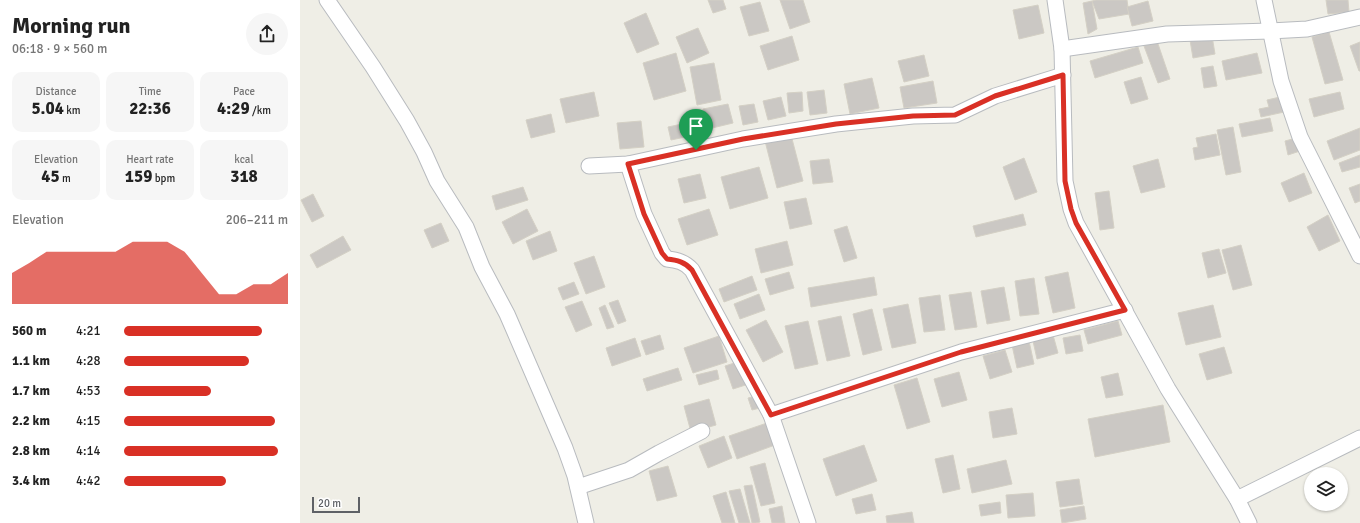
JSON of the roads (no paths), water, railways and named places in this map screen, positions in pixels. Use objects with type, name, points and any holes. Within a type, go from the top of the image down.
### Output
[{"type":"street","points":[[327,0],[373,67],[407,121],[424,152],[437,181],[466,227],[482,267],[507,314],[565,448],[578,487],[586,523]]},
{"type":"street","points":[[1055,0],[1062,49],[1065,181],[1071,209],[1076,223],[1168,389],[1236,499],[1249,523]]},
{"type":"street","points":[[1264,0],[1281,81],[1300,137],[1360,256]]},
{"type":"street","points":[[1062,49],[1160,34],[1307,29],[1360,17]]},
{"type":"street","points":[[589,166],[628,164],[743,139],[836,124],[913,116],[955,115],[995,96],[1063,75]]},
{"type":"street","points":[[628,164],[644,214],[662,253],[667,259],[686,263],[692,270],[771,415],[808,523]]},
{"type":"street","points":[[771,415],[961,352],[1125,310]]},
{"type":"street","points":[[578,487],[629,470],[702,431]]},
{"type":"street","points":[[1236,499],[1360,438]]}]
